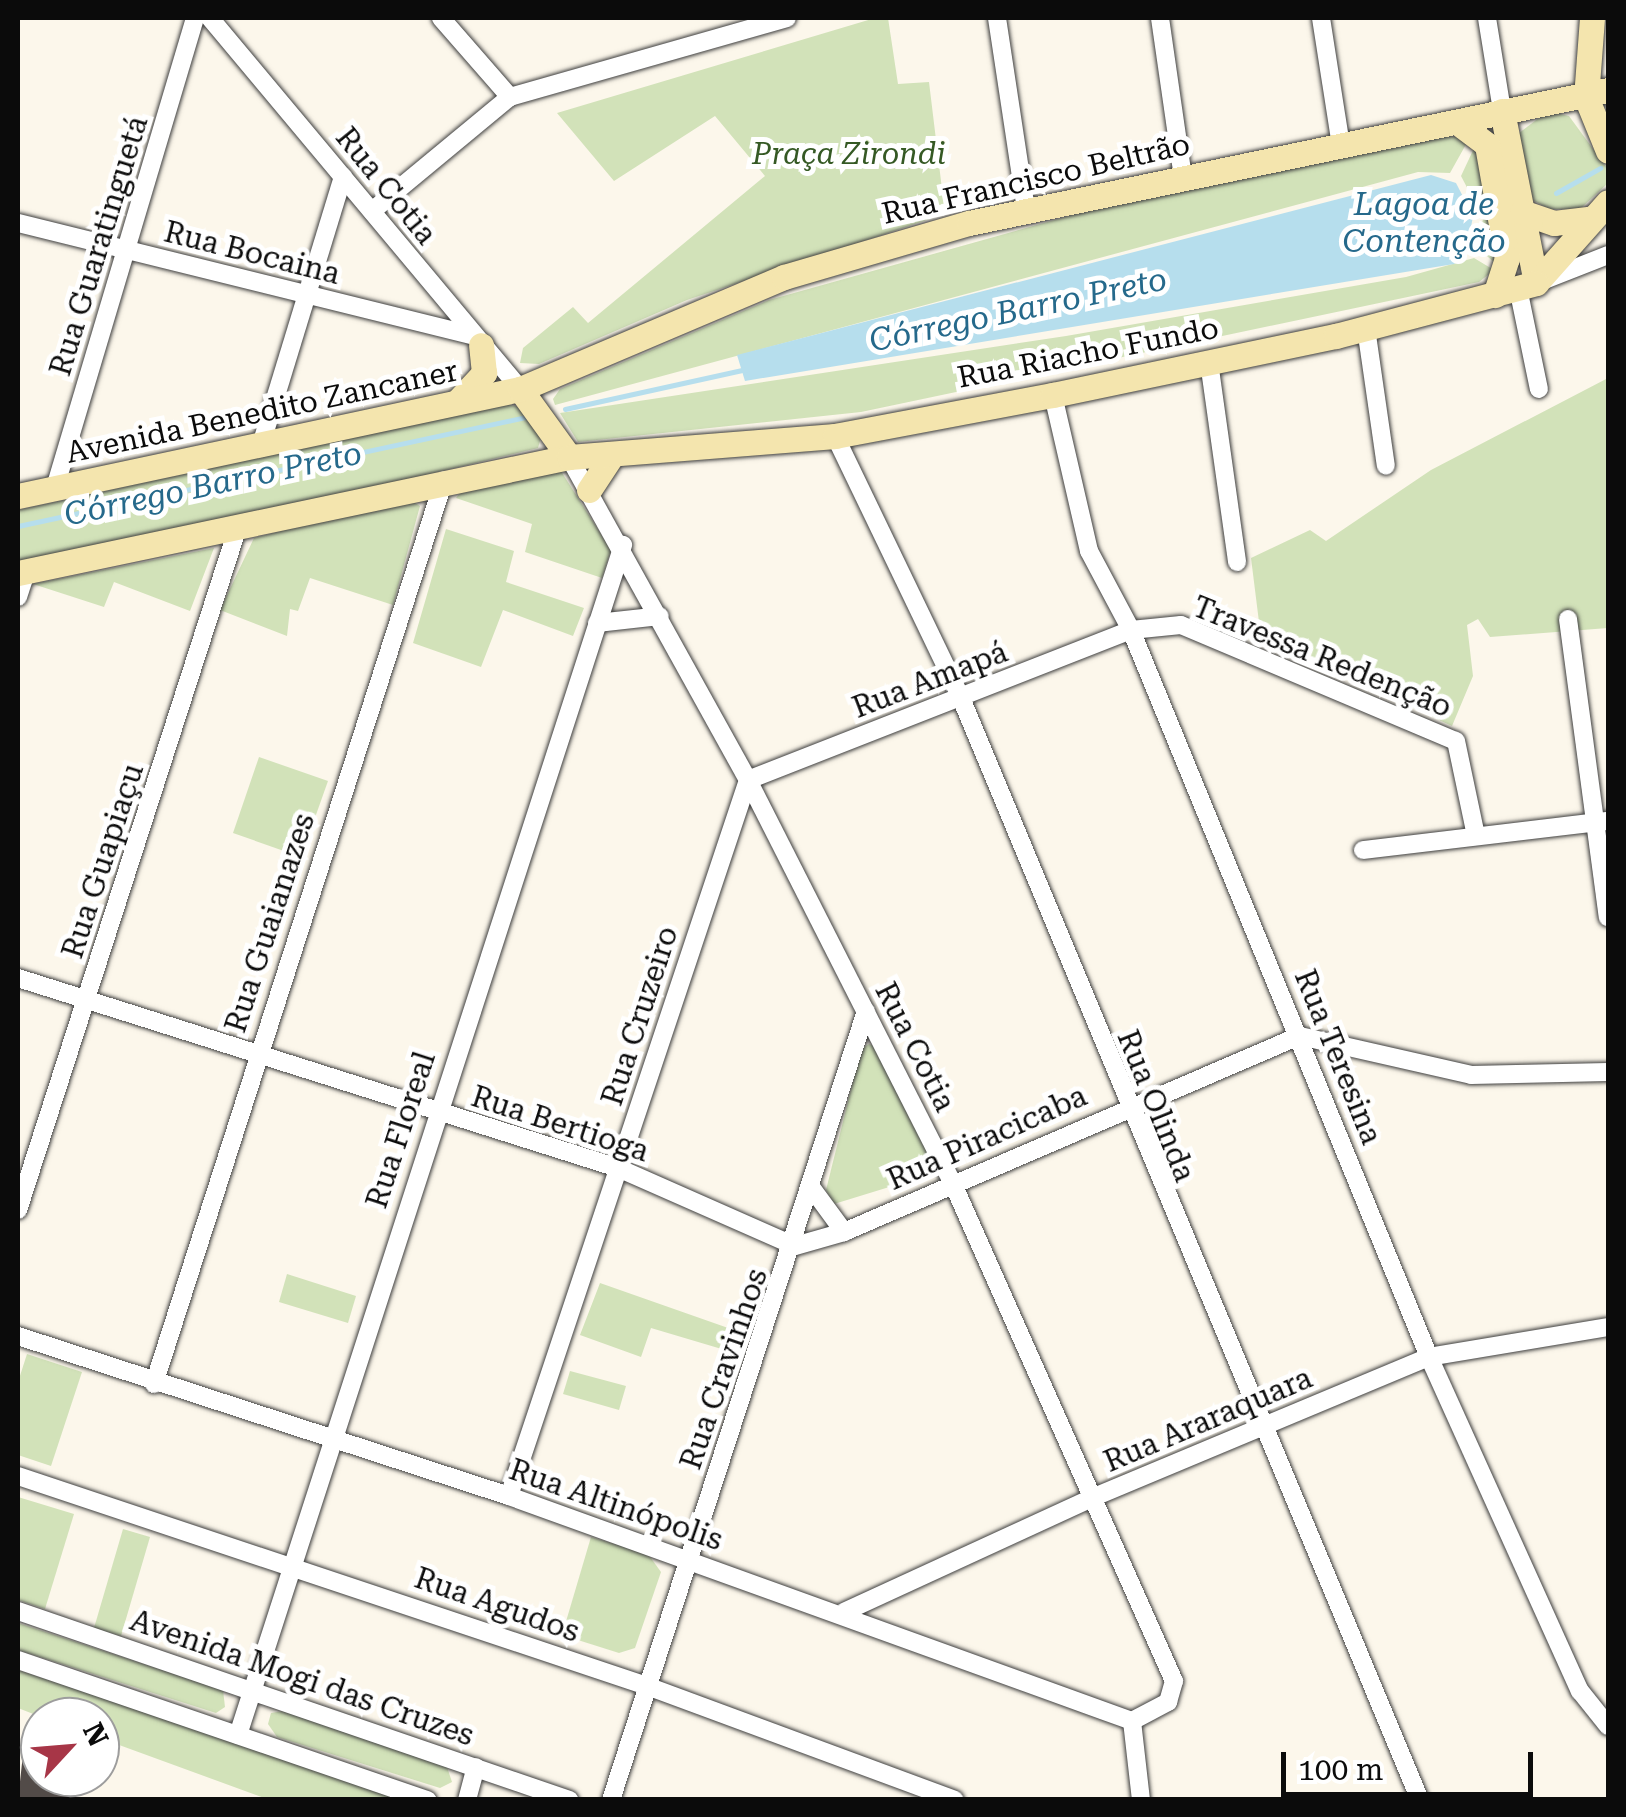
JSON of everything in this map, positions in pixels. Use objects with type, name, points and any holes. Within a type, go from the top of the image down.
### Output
[{"type":"main road","points":[[1594,39],[1597,94],[1607,149]]},
{"type":"main road","points":[[1594,39],[1562,84],[1543,103],[1607,149]]},
{"type":"main road","name":"Rua Francisco Beltrão","points":[[520,389],[784,277],[1026,210],[1597,94]]},
{"type":"main road","points":[[1502,111],[1522,212],[1516,289]]},
{"type":"main road","points":[[1457,122],[1488,145],[1506,258],[1516,289]]},
{"type":"main road","points":[[1516,289],[1608,202]]},
{"type":"main road","points":[[1522,212],[1554,224],[1588,220]]},
{"type":"main road","name":"Rua Riacho Fundo","points":[[569,457],[835,436],[1209,362],[1366,328],[1516,289]]},
{"type":"main road","points":[[456,402],[484,372],[477,340]]},
{"type":"main road","points":[[20,581],[444,480],[569,457],[520,389]]},
{"type":"main road","name":"Avenida Benedito Zancaner","points":[[18,496],[260,448],[520,389]]},
{"type":"main road","points":[[589,490],[612,454]]},
{"type":"street","name":"Rua Guaratinguetá","points":[[54,490],[195,18]]},
{"type":"street","name":"Rua Cotia","points":[[210,18],[520,389]]},
{"type":"street","points":[[441,18],[510,96]]},
{"type":"street","points":[[372,211],[510,96],[786,18]]},
{"type":"street","points":[[997,18],[1026,210]]},
{"type":"street","points":[[1160,18],[1183,178]]},
{"type":"street","points":[[1321,18],[1341,146]]},
{"type":"street","points":[[1487,18],[1502,111]]},
{"type":"street","points":[[260,448],[343,176]]},
{"type":"street","name":"Rua Bocaina","points":[[18,223],[477,340]]},
{"type":"street","name":"Rua Riacho Fundo","points":[[1516,289],[1608,255]]},
{"type":"street","points":[[1516,289],[1538,389]]},
{"type":"street","points":[[1366,328],[1386,466]]},
{"type":"street","points":[[1209,362],[1236,562]]},
{"type":"street","name":"Rua Teresina","points":[[1053,394],[1078,524],[1131,630],[1429,1357],[1580,1691],[1608,1726]]},
{"type":"street","name":"Rua Olinda","points":[[835,436],[961,698],[1260,1428],[1420,1800]]},
{"type":"street","name":"Rua Cotia","points":[[569,457],[623,545],[748,780],[953,1184],[1094,1496],[1174,1681],[1168,1702],[1132,1721]]},
{"type":"street","name":"Rua Guaianazes","points":[[154,1384],[257,1053],[444,480]]},
{"type":"street","name":"Rua Guapiaçu","points":[[18,1210],[238,527]]},
{"type":"street","name":"Rua Floreal","points":[[238,1735],[289,1563],[623,545]]},
{"type":"street","points":[[597,623],[660,616]]},
{"type":"street","points":[[1568,618],[1602,822],[1608,917]]},
{"type":"street","name":"Travessa Redenção","points":[[1131,630],[1181,624],[1456,741],[1476,836]]},
{"type":"street","name":"Rua Amapá","points":[[748,780],[1131,630]]},
{"type":"street","name":"Rua Cruzeiro","points":[[509,1496],[748,780]]},
{"type":"street","points":[[1363,850],[1602,822]]},
{"type":"street","name":"Rua Bertioga","points":[[18,978],[618,1168],[795,1246]]},
{"type":"street","name":"Rua Cravinhos","points":[[611,1800],[795,1246],[866,1012]]},
{"type":"street","points":[[1300,1036],[1471,1075],[1608,1072]]},
{"type":"street","name":"Rua Piracicaba","points":[[795,1246],[844,1232],[1126,1106],[1300,1036]]},
{"type":"street","points":[[811,1186],[844,1232]]},
{"type":"street","name":"Rua Araraquara","points":[[844,1612],[1094,1496],[1429,1357],[1608,1327]]},
{"type":"street","name":"Rua Altinópolis","points":[[18,1336],[154,1384],[509,1496],[844,1612],[1132,1721]]},
{"type":"street","name":"Rua Agudos","points":[[18,1476],[289,1563],[647,1686],[955,1800]]},
{"type":"street","name":"Avenida Mogi das Cruzes","points":[[18,1611],[250,1686],[568,1800]]},
{"type":"street","points":[[18,1660],[428,1800]]},
{"type":"street","points":[[1132,1721],[1141,1800]]},
{"type":"street","points":[[466,1800],[476,1767]]},
{"type":"green space","name":"Praça Zirondi","points":[[875,18],[888,18],[898,84],[929,82],[945,214],[687,300],[539,364],[520,363],[523,348],[573,307],[588,323],[765,176],[715,116],[614,181],[557,113]]},
{"type":"green space","points":[[1548,111],[1569,116],[1607,168],[1606,185],[1580,209],[1549,209],[1529,198],[1519,133]]},
{"type":"green space","points":[[1448,136],[1469,139],[1450,173],[1418,172],[555,405],[553,399],[560,389],[769,300],[1076,214]]},
{"type":"green space","points":[[1476,144],[1496,264],[1479,249],[1483,218],[1461,176]]},
{"type":"green space","points":[[1474,258],[1494,270],[1479,282],[861,412],[578,442],[560,413],[1066,336],[1406,277]]},
{"type":"green space","points":[[1608,378],[1608,628],[1490,637],[1478,619],[1467,625],[1473,676],[1452,726],[1261,638],[1251,558],[1310,530],[1326,541],[1431,470]]},
{"type":"green space","points":[[507,404],[523,408],[542,434],[538,448],[222,524],[18,562],[18,510]]},
{"type":"green space","points":[[559,468],[611,550],[602,578],[525,552],[532,524],[456,498],[465,486]]},
{"type":"green space","points":[[407,498],[420,506],[393,605],[310,578],[298,611],[290,609],[287,636],[220,610],[254,538]]},
{"type":"green space","points":[[446,529],[514,551],[506,582],[584,608],[573,636],[503,610],[481,667],[413,643]]},
{"type":"green space","points":[[214,548],[190,611],[114,582],[104,607],[33,584]]},
{"type":"green space","points":[[259,757],[328,781],[301,857],[233,833]]},
{"type":"green space","points":[[869,1044],[877,1047],[932,1156],[925,1176],[834,1204],[826,1190],[861,1049]]},
{"type":"green space","points":[[287,1274],[356,1296],[348,1323],[279,1302]]},
{"type":"green space","points":[[600,1283],[731,1329],[725,1350],[651,1328],[641,1357],[580,1335]]},
{"type":"green space","points":[[27,1354],[82,1372],[51,1466],[18,1455],[18,1382]]},
{"type":"green space","points":[[570,1371],[626,1386],[619,1410],[563,1394]]},
{"type":"green space","points":[[18,1497],[74,1514],[45,1609],[18,1600]]},
{"type":"green space","points":[[123,1529],[150,1537],[121,1636],[94,1628]]},
{"type":"green space","points":[[591,1537],[648,1554],[661,1572],[635,1648],[619,1653],[562,1635]]},
{"type":"green space","points":[[18,1623],[223,1690],[225,1707],[216,1713],[18,1650]]},
{"type":"green space","points":[[18,1670],[99,1697],[20,1697],[18,1708]]},
{"type":"green space","points":[[120,1704],[407,1799],[267,1799],[120,1745]]},
{"type":"green space","points":[[283,1711],[447,1767],[452,1782],[440,1788],[277,1737],[268,1724],[271,1713]]},
{"type":"water","name":"Lagoa de Contenção","points":[[1431,175],[1456,183],[1473,216],[1466,255],[1454,264],[745,381],[737,355]]},
{"type":"building","points":[[20,1782],[20,1797],[74,1797],[73,1800],[18,1800]]},
{"type":"waterway","points":[[1556,193],[1600,168]]},
{"type":"waterway","name":"Córrego Barro Preto","points":[[565,409],[747,369]]},
{"type":"waterway","name":"Córrego Barro Preto","points":[[18,526],[526,417]]}]
